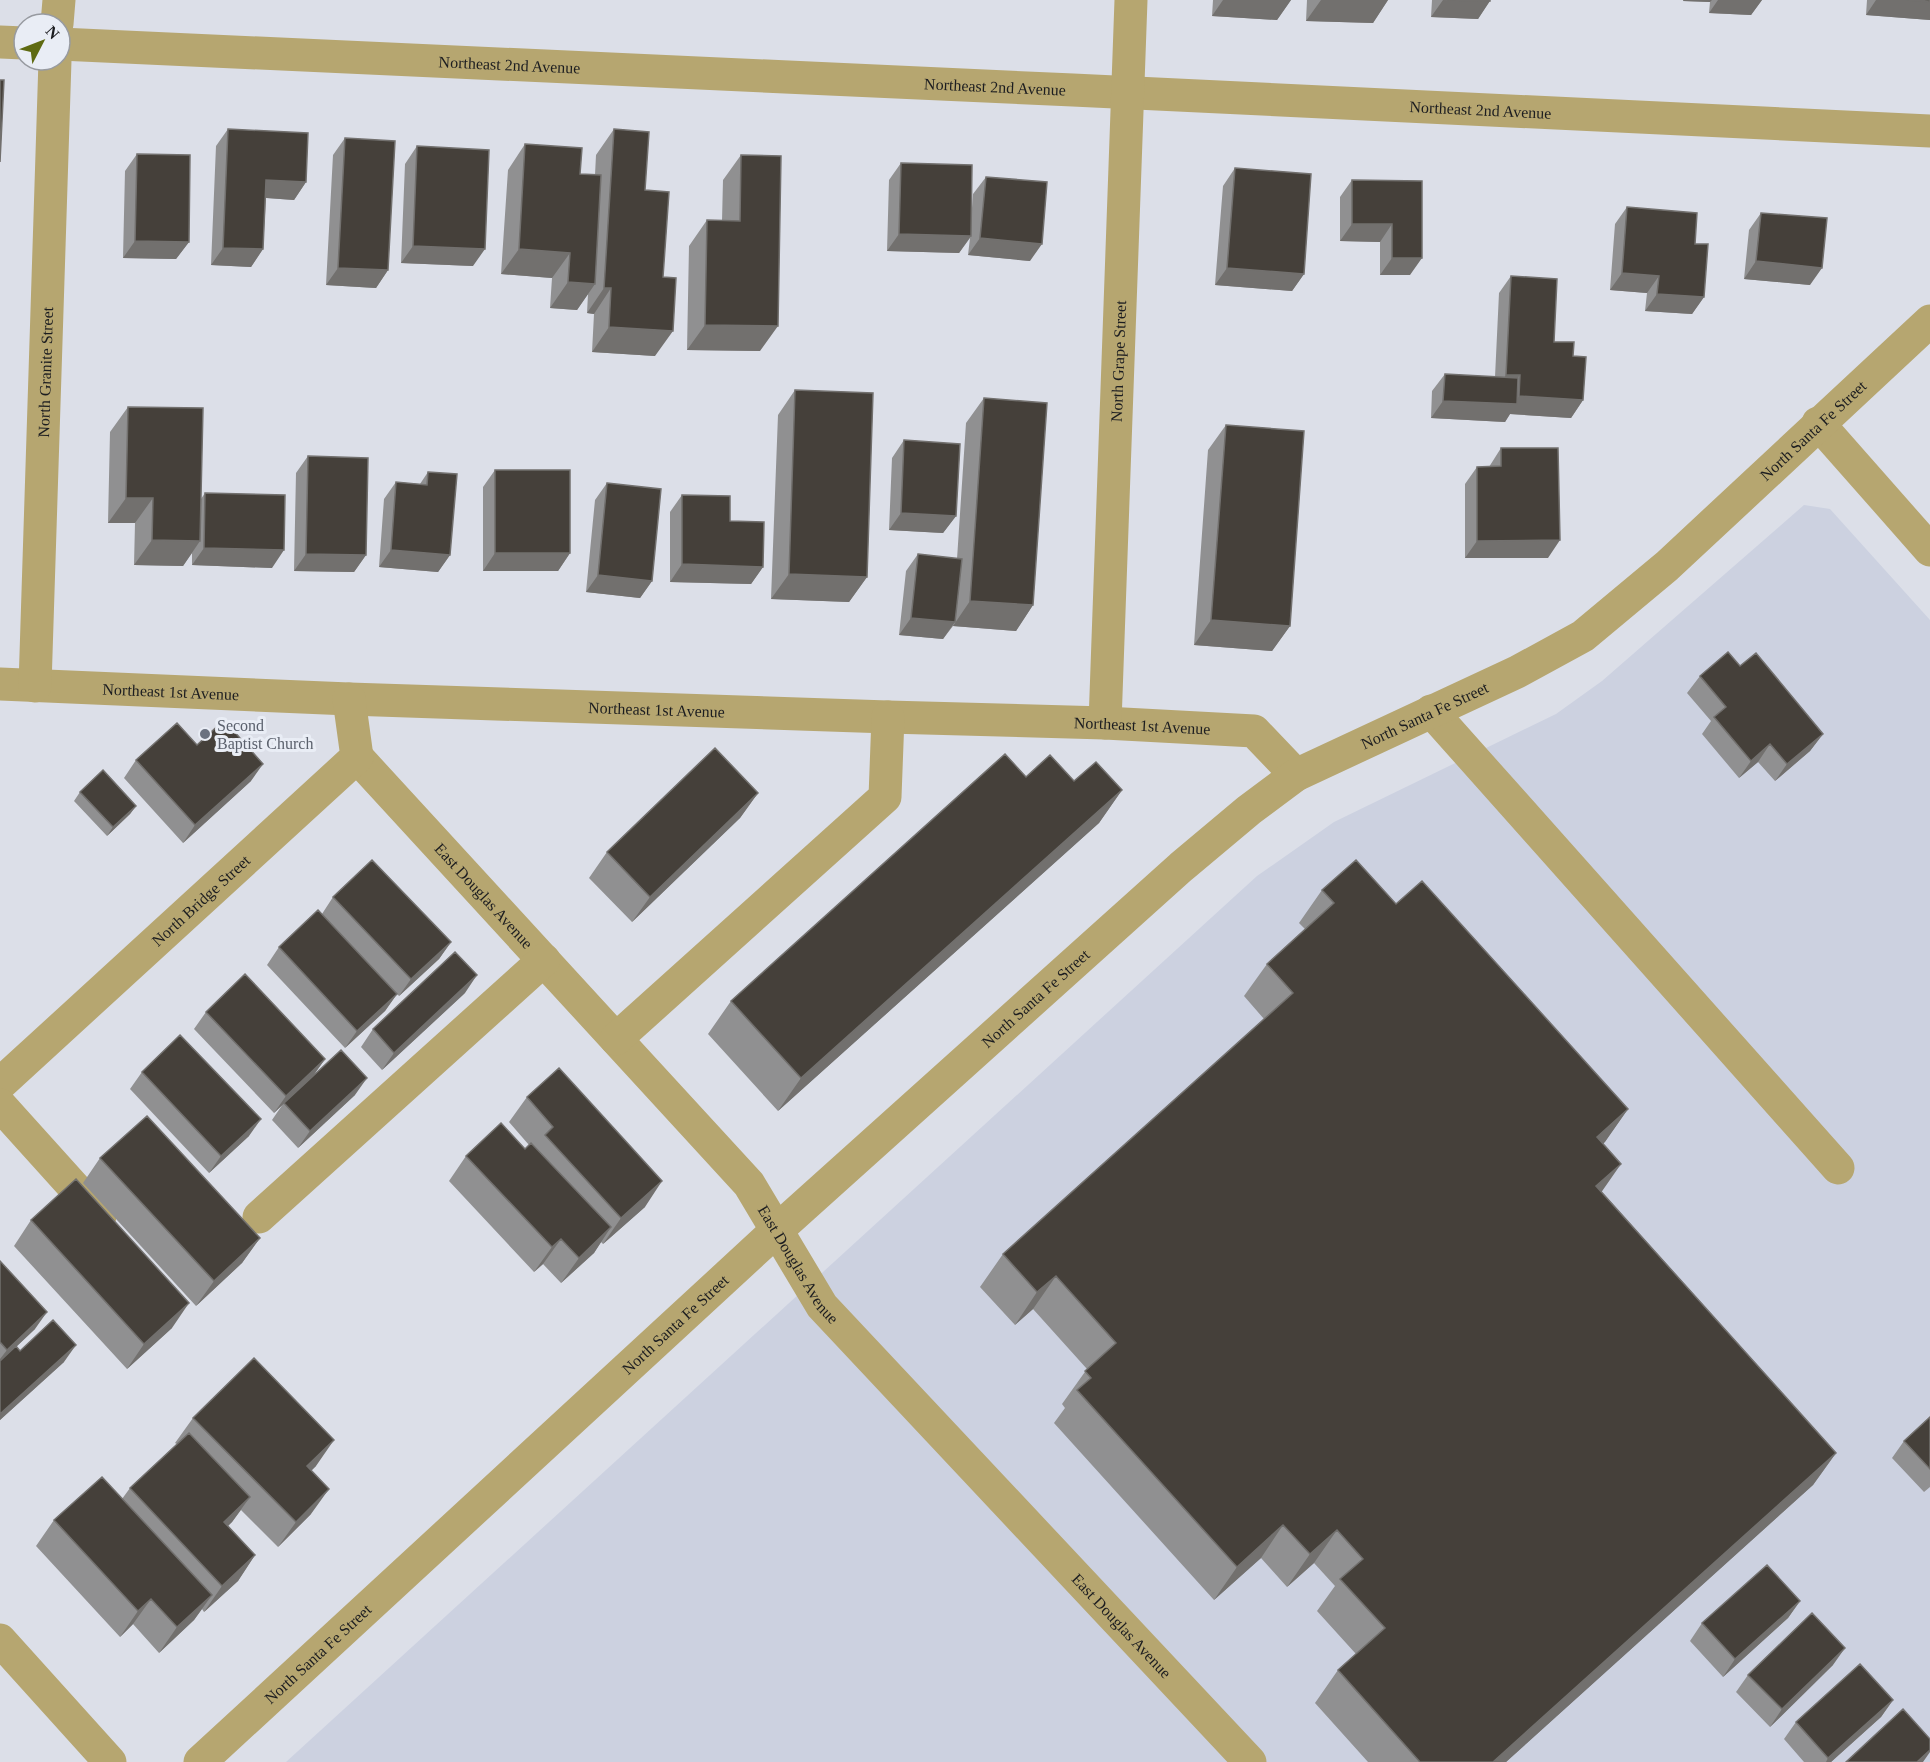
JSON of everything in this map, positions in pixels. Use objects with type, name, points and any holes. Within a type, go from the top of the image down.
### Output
[{"type":"street","name":"North Grape Street","points":[[1105,723],[1131,0]]},
{"type":"street","name":"Northeast 2nd Avenue","points":[[72,45],[1930,131]]},
{"type":"street","name":"North Granite Street","points":[[35,686],[55,72]]},
{"type":"street","name":"North Santa Fe Street","points":[[200,1762],[776,1231],[1180,867],[1296,775],[1517,672],[1583,636],[1667,566],[1930,321]]},
{"type":"street","points":[[1818,423],[1930,550]]},
{"type":"street","name":"Northeast 1st Avenue","points":[[0,684],[349,699],[1105,723],[1254,730],[1296,775]]},
{"type":"street","points":[[349,699],[357,757]]},
{"type":"street","points":[[1431,711],[1838,1168]]},
{"type":"street","points":[[616,1039],[885,797],[888,717]]},
{"type":"street","name":"East Douglas Avenue","points":[[357,757],[748,1184],[822,1306],[1250,1762]]},
{"type":"street","name":"North Bridge Street","points":[[0,1084],[357,757]]},
{"type":"street","points":[[259,1217],[544,960]]},
{"type":"street","points":[[0,1105],[116,1234]]},
{"type":"street","points":[[0,1640],[110,1762]]},
{"type":"shaded area","points":[[1804,505],[1830,509],[1930,620],[1930,1762],[286,1762],[1257,876],[1334,822],[1556,714],[1602,681]]},
{"type":"building","points":[[1907,0],[1930,0],[1930,2]]},
{"type":"building","points":[[0,80],[4,80],[0,162]]},
{"type":"building","points":[[228,129],[308,133],[306,182],[266,180],[263,249],[223,248]]},
{"type":"building","points":[[614,129],[649,132],[645,190],[669,192],[663,277],[676,278],[673,331],[609,327],[611,288],[604,288]]},
{"type":"building","points":[[345,138],[395,141],[388,270],[338,268]]},
{"type":"building","points":[[525,144],[582,148],[580,174],[601,175],[595,284],[568,282],[570,253],[519,249]]},
{"type":"building","points":[[417,146],[489,150],[485,249],[413,246]]},
{"type":"building","points":[[137,154],[190,155],[189,242],[135,241]]},
{"type":"building","points":[[741,155],[781,156],[778,326],[705,325],[707,220],[740,221]]},
{"type":"building","points":[[901,163],[972,165],[971,236],[899,234]]},
{"type":"building","points":[[1235,168],[1311,174],[1304,274],[1227,268]]},
{"type":"building","points":[[986,177],[1047,182],[1042,244],[980,238]]},
{"type":"building","points":[[1352,180],[1422,181],[1422,258],[1392,258],[1392,224],[1352,224]]},
{"type":"building","points":[[1627,207],[1697,213],[1695,244],[1708,244],[1704,297],[1657,294],[1659,276],[1622,273]]},
{"type":"building","points":[[1761,213],[1827,218],[1822,268],[1756,261]]},
{"type":"building","points":[[1511,276],[1557,279],[1554,342],[1574,342],[1573,356],[1586,357],[1583,400],[1519,396],[1520,375],[1506,375]]},
{"type":"building","points":[[1445,374],[1518,378],[1517,404],[1443,401]]},
{"type":"building","points":[[795,390],[873,393],[867,577],[789,574]]},
{"type":"building","points":[[984,398],[1047,403],[1033,605],[970,601]]},
{"type":"building","points":[[128,407],[203,408],[200,541],[152,540],[153,498],[126,498]]},
{"type":"building","points":[[1226,425],[1304,431],[1290,626],[1211,620]]},
{"type":"building","points":[[904,440],[960,444],[956,516],[901,513]]},
{"type":"building","points":[[1501,448],[1558,448],[1560,540],[1477,541],[1477,467],[1501,466]]},
{"type":"building","points":[[308,456],[368,458],[366,555],[306,554]]},
{"type":"building","points":[[495,470],[570,470],[570,553],[495,553]]},
{"type":"building","points":[[428,472],[457,474],[450,555],[391,550],[396,482],[427,485]]},
{"type":"building","points":[[607,483],[661,489],[652,581],[598,575]]},
{"type":"building","points":[[205,493],[285,495],[284,550],[204,548]]},
{"type":"building","points":[[682,495],[730,496],[730,521],[764,522],[763,567],[682,564]]},
{"type":"building","points":[[918,554],[962,559],[955,622],[911,618]]},
{"type":"building","points":[[1728,652],[1740,666],[1756,653],[1823,734],[1787,764],[1770,744],[1751,761],[1714,717],[1726,707],[1700,676]]},
{"type":"building","points":[[224,720],[263,764],[195,825],[136,760],[177,723],[197,745]]},
{"type":"building","points":[[715,748],[758,793],[650,897],[607,852]]},
{"type":"building","points":[[1005,754],[1026,777],[1050,755],[1074,781],[1096,762],[1122,790],[801,1078],[731,1001]]},
{"type":"building","points":[[103,770],[136,806],[113,827],[80,792]]},
{"type":"building","points":[[372,860],[451,942],[411,979],[333,897]]},
{"type":"building","points":[[1356,860],[1396,904],[1422,881],[1628,1109],[1597,1137],[1621,1164],[1596,1186],[1836,1453],[1493,1762],[1420,1762],[1338,1670],[1385,1628],[1340,1579],[1363,1559],[1337,1530],[1310,1554],[1283,1525],[1237,1567],[1077,1390],[1091,1378],[1085,1371],[1116,1343],[1056,1276],[1037,1292],[1003,1254],[1293,993],[1267,964],[1334,903],[1322,890]]},
{"type":"building","points":[[318,910],[397,994],[357,1031],[279,947]]},
{"type":"building","points":[[455,952],[477,975],[394,1053],[373,1029]]},
{"type":"building","points":[[245,974],[325,1059],[286,1096],[206,1012]]},
{"type":"building","points":[[180,1035],[261,1119],[221,1156],[142,1072]]},
{"type":"building","points":[[341,1050],[367,1078],[310,1131],[284,1103]]},
{"type":"building","points":[[559,1068],[662,1181],[621,1218],[545,1135],[553,1127],[527,1097]]},
{"type":"building","points":[[147,1116],[260,1238],[214,1281],[100,1158]]},
{"type":"building","points":[[501,1123],[525,1149],[531,1143],[611,1227],[579,1258],[561,1239],[552,1247],[466,1156]]},
{"type":"building","points":[[76,1179],[189,1303],[144,1344],[31,1220]]},
{"type":"building","points":[[0,1261],[47,1312],[7,1350],[0,1342]]},
{"type":"building","points":[[53,1320],[76,1345],[0,1414],[0,1361],[16,1346],[20,1351]]},
{"type":"building","points":[[254,1358],[334,1440],[307,1466],[329,1489],[296,1522],[193,1418]]},
{"type":"building","points":[[1930,1417],[1930,1469],[1904,1441]]},
{"type":"building","points":[[189,1433],[250,1497],[224,1522],[255,1555],[222,1586],[130,1488]]},
{"type":"building","points":[[102,1477],[212,1595],[177,1627],[151,1599],[138,1611],[54,1520]]},
{"type":"building","points":[[1767,1565],[1800,1601],[1735,1659],[1702,1623]]},
{"type":"building","points":[[1812,1613],[1845,1648],[1782,1709],[1748,1675]]},
{"type":"building","points":[[1860,1664],[1893,1700],[1828,1758],[1796,1722]]},
{"type":"building","points":[[1903,1709],[1930,1739],[1930,1750],[1917,1762],[1846,1762]]},
{"type":"place","name":"Second Baptist Church","points":[[205,734]]}]
